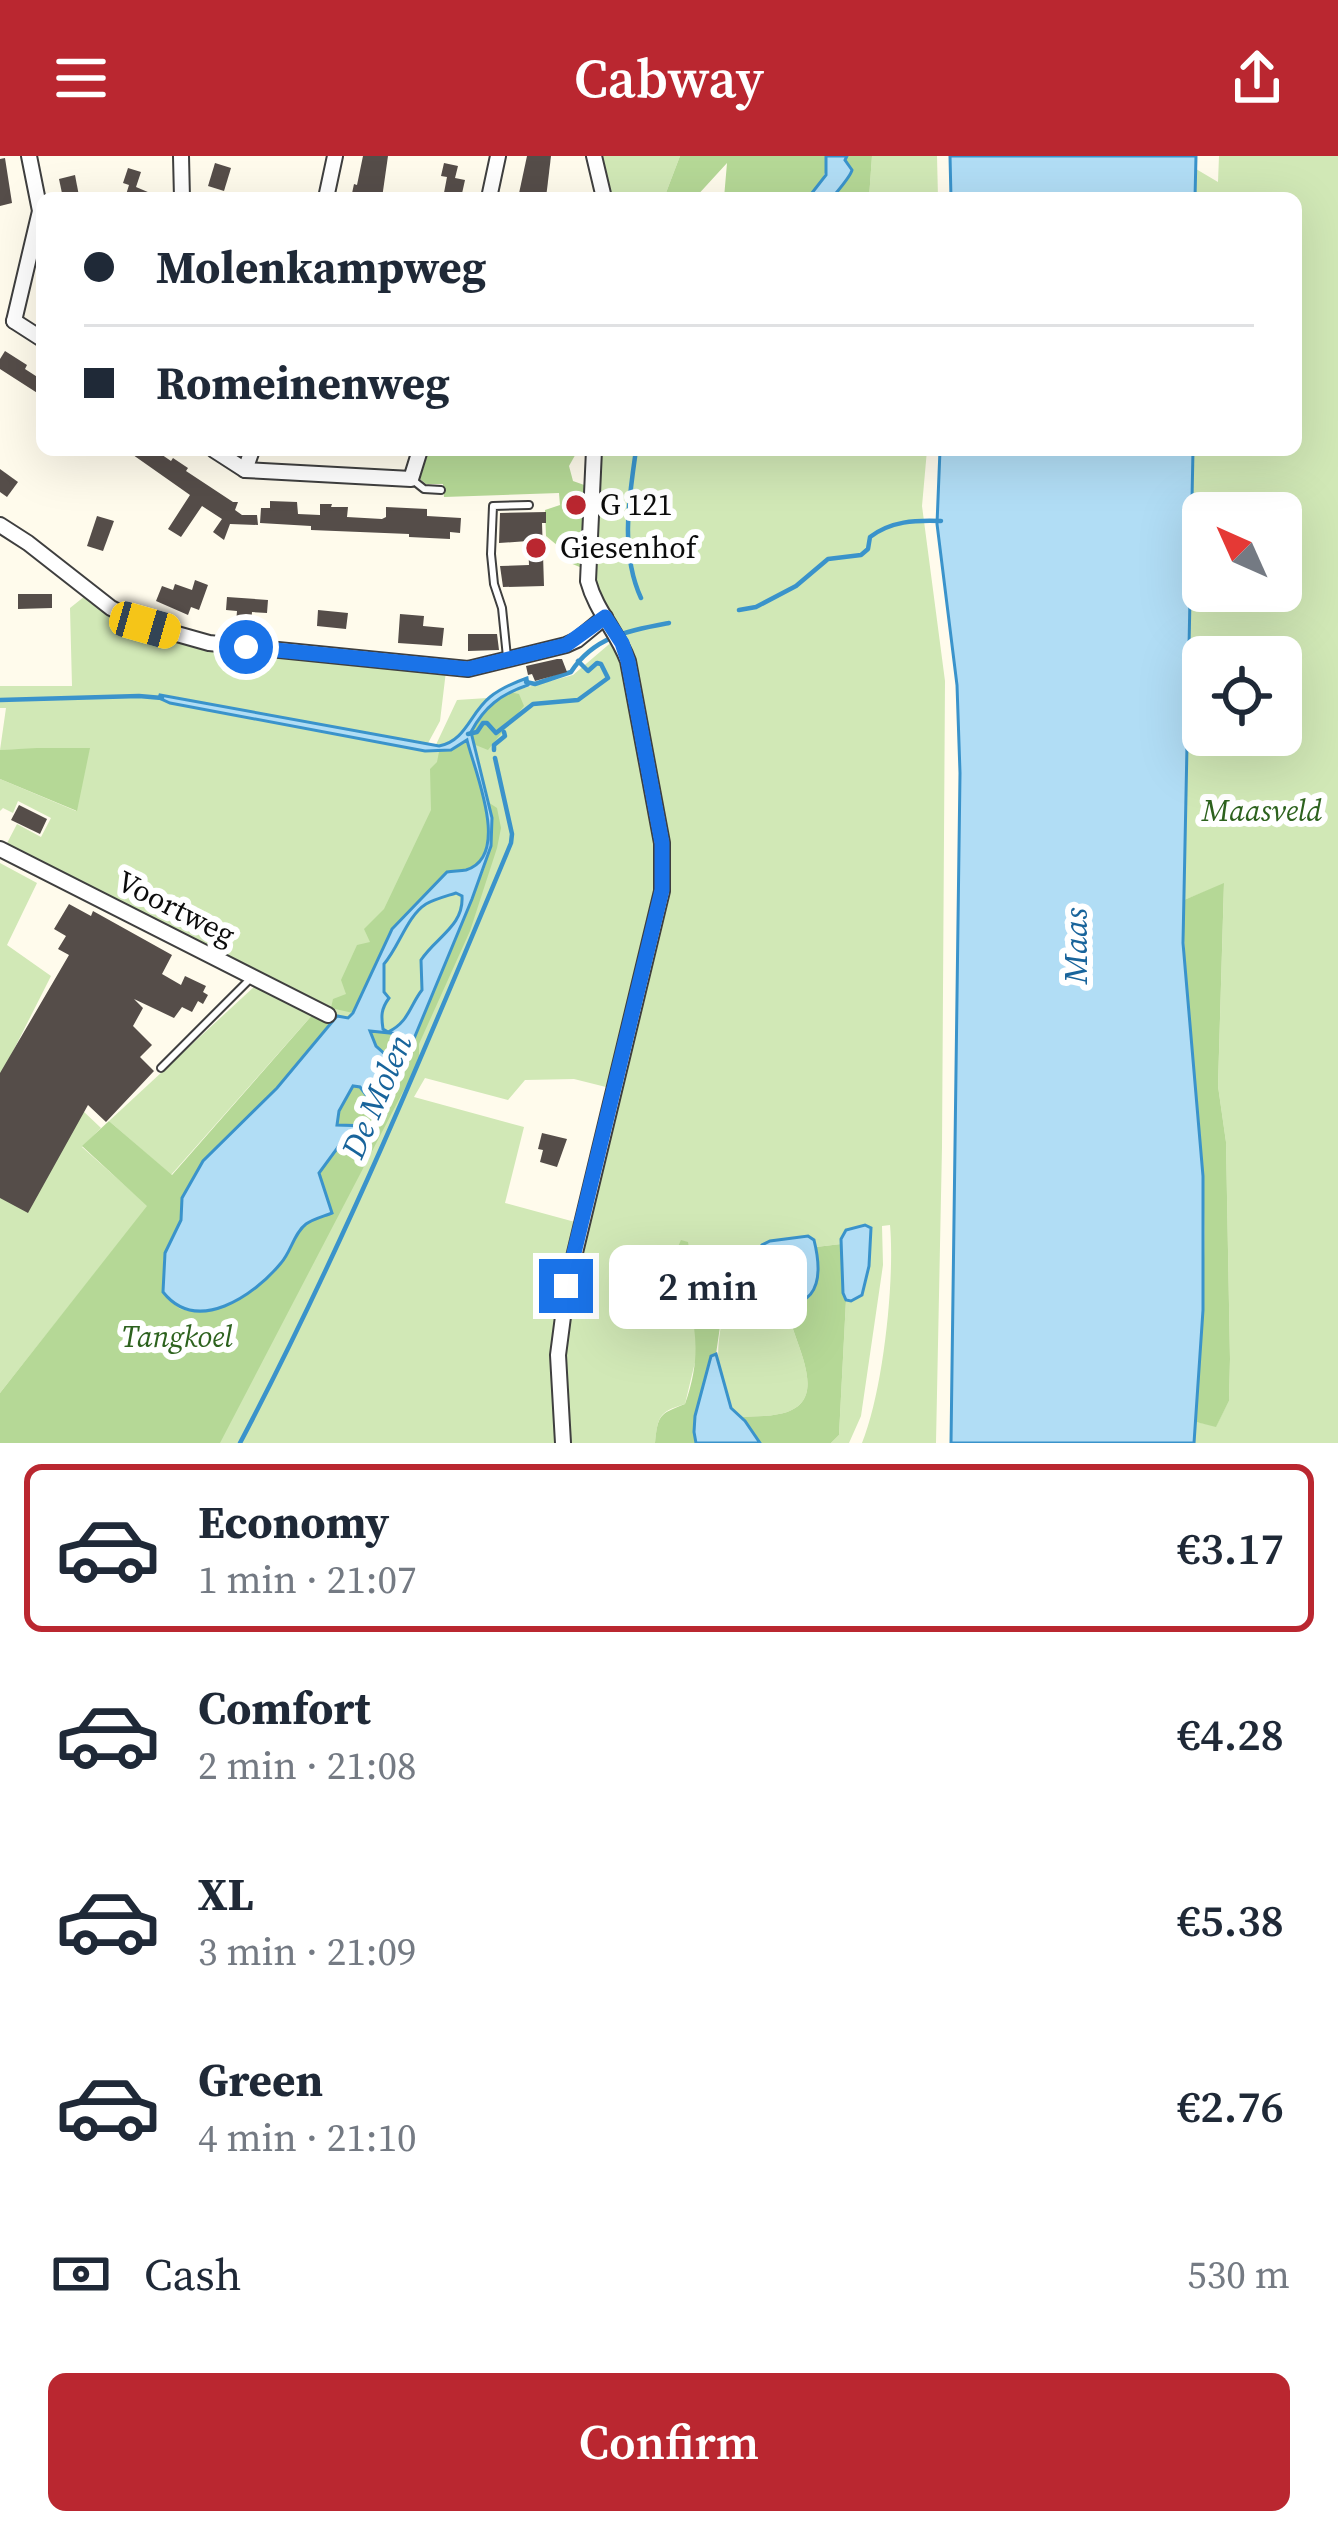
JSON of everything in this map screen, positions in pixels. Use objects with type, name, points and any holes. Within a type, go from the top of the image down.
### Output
[{"type":"street","points":[[29,156],[36,192]]},
{"type":"street","points":[[181,156],[182,192]]},
{"type":"street","points":[[327,192],[334,156]]},
{"type":"street","points":[[491,192],[498,156]]},
{"type":"street","points":[[593,156],[602,192]]},
{"type":"street","points":[[36,225],[7,324],[36,336]]},
{"type":"street","points":[[223,456],[245,470],[411,479],[418,456]]},
{"type":"street","points":[[245,470],[250,456]]},
{"type":"street","points":[[563,1443],[559,1355],[566,1286],[662,890],[662,843],[628,661],[622,643],[593,602],[588,581],[595,456]]},
{"type":"street","points":[[0,525],[111,608],[145,625],[208,643],[468,669],[566,645],[609,622]]},
{"type":"street","name":"Voortweg","points":[[0,849],[328,1015]]},
{"type":"lane","points":[[411,479],[424,489],[441,490]]},
{"type":"lane","points":[[508,660],[491,554],[493,506],[529,505]]},
{"type":"lane","points":[[161,1068],[253,977]]},
{"type":"green space","points":[[596,156],[680,156],[666,192],[606,192]]},
{"type":"green space","points":[[680,156],[826,156],[826,169],[812,192],[725,192],[727,163],[700,192],[666,192]]},
{"type":"green space","points":[[847,156],[872,156],[869,192],[836,192],[852,170]]},
{"type":"green space","points":[[872,156],[937,156],[938,192],[869,192]]},
{"type":"green space","name":"Maasveld","points":[[1219,156],[1338,156],[1338,1443],[1194,1443],[1196,1422],[1216,1426],[1229,1401],[1230,1359],[1226,1142],[1218,1086],[1224,884],[1184,900],[1187,756],[1302,756],[1302,636],[1189,636],[1190,612],[1302,612],[1302,492],[1192,492],[1193,456],[1302,456],[1302,192],[1195,192],[1196,169],[1218,182]]},
{"type":"green space","points":[[427,456],[575,456],[569,466],[573,481],[587,486],[582,568],[563,560],[558,546],[546,536],[545,510],[560,505],[559,493],[444,497],[443,484],[426,484],[420,479]]},
{"type":"green space","points":[[600,456],[926,456],[922,506],[945,681],[936,1443],[862,1443],[886,1336],[890,1225],[882,1226],[883,1265],[861,1416],[849,1443],[831,1443],[839,1435],[846,1300],[851,1301],[841,1239],[841,1244],[816,1247],[814,1240],[789,1238],[766,1244],[754,1256],[742,1250],[721,1268],[713,1294],[706,1299],[694,1278],[692,1257],[686,1296],[697,1337],[696,1358],[685,1404],[661,1417],[655,1443],[569,1443],[565,1363],[575,1287],[670,889],[667,832],[634,655],[601,595],[593,562]]},
{"type":"green space","points":[[85,596],[208,648],[446,671],[440,721],[427,745],[160,695],[170,703],[425,751],[433,751],[457,700],[518,696],[509,692],[573,675],[614,640],[656,852],[655,900],[610,1088],[574,1079],[525,1080],[508,1100],[425,1078],[414,1097],[524,1127],[505,1203],[575,1222],[557,1307],[560,1443],[0,1443],[320,1007],[5,847],[17,824],[41,837],[51,818],[18,801],[13,813],[0,811],[0,779],[76,811],[79,748],[0,750],[6,708],[0,708],[0,686],[72,686],[70,608]]},
{"type":"green space","points":[[509,692],[519,694],[524,706],[488,750],[473,744],[478,720]]},
{"type":"green space","points":[[468,739],[489,818],[488,846],[477,864],[447,872],[392,929],[353,1013],[331,1008],[333,999],[346,994],[341,980],[357,945],[370,942],[364,929],[384,909],[431,810],[430,769],[439,752]]},
{"type":"green space","points":[[90,748],[77,811],[0,779],[0,750]]},
{"type":"green space","points":[[488,802],[497,808],[501,828],[497,848],[470,931],[419,1044],[419,1061],[220,1443],[0,1443],[0,1393],[147,1206],[82,1146],[109,1121],[172,1175],[314,1013],[332,1022],[277,1088],[203,1161],[182,1198],[181,1220],[163,1260],[169,1300],[189,1311],[293,1241],[322,1167],[338,1147],[367,1126],[337,1125],[344,1099],[353,1086],[360,1087],[376,1046],[370,1030],[412,1041],[424,1017],[485,867],[491,835]]},
{"type":"green space","points":[[0,863],[37,883],[7,945],[51,976],[0,1077]]},
{"type":"green space","points":[[1224,883],[1218,1086],[1226,1142],[1230,1359],[1229,1401],[1216,1427],[1196,1422],[1204,1205],[1184,900]]},
{"type":"green space","points":[[257,984],[314,1013],[171,1175],[109,1121]]},
{"type":"green space","points":[[82,1110],[101,1128],[82,1147],[148,1206],[0,1393],[0,1197]]},
{"type":"green space","points":[[681,1240],[688,1242],[694,1278],[706,1298],[713,1293],[727,1256],[742,1250],[754,1256],[722,1313],[716,1354],[710,1357],[695,1416],[696,1443],[655,1443],[661,1417],[685,1404],[695,1362],[694,1327],[676,1251]]},
{"type":"green space","points":[[841,1244],[846,1300],[839,1435],[831,1443],[760,1443],[739,1417],[779,1414],[796,1408],[805,1397],[806,1368],[787,1304],[798,1303],[813,1292],[816,1247]]},
{"type":"green space","points":[[731,1292],[739,1302],[760,1295],[787,1304],[808,1383],[796,1408],[739,1417],[729,1404],[718,1356]]},
{"type":"water","points":[[826,156],[847,156],[852,170],[837,192],[813,192],[826,175]]},
{"type":"water","points":[[950,156],[1196,156],[1195,192],[951,192]]},
{"type":"water","name":"Maas","points":[[940,456],[1193,456],[1192,492],[1182,492],[1182,612],[1190,612],[1189,636],[1182,636],[1182,756],[1187,756],[1183,943],[1203,1176],[1203,1310],[1194,1443],[951,1443],[960,773],[957,685],[937,524]]},
{"type":"water","name":"Tangkoel","points":[[527,678],[528,685],[494,702],[471,732],[492,818],[491,846],[413,1041],[399,1034],[370,1031],[376,1046],[396,1064],[392,1082],[383,1093],[366,1095],[353,1086],[339,1111],[337,1125],[369,1126],[356,1138],[344,1139],[319,1173],[332,1213],[302,1228],[281,1263],[241,1298],[208,1310],[177,1304],[163,1292],[165,1253],[181,1220],[182,1198],[203,1161],[277,1088],[337,1016],[348,1018],[353,1013],[392,929],[447,872],[480,862],[488,831],[467,740],[451,750],[425,751],[170,703],[160,695],[439,746],[462,733],[490,697]],"holes":[[[456,893],[462,896],[454,923],[421,960],[422,990],[405,1018],[388,1032],[382,1020],[389,998],[384,992],[384,964],[419,909]]]},
{"type":"water","points":[[871,1228],[862,1295],[846,1300],[841,1239],[846,1230]]},
{"type":"water","points":[[808,1236],[814,1240],[818,1272],[811,1294],[792,1303],[760,1295],[733,1300],[731,1292],[762,1245]]},
{"type":"water","points":[[716,1354],[731,1408],[760,1443],[696,1443],[695,1416],[711,1356]]},
{"type":"building","points":[[363,156],[388,156],[383,192],[352,192]]},
{"type":"building","points":[[527,156],[551,156],[547,192],[519,192]]},
{"type":"building","points":[[5,158],[12,203],[0,206],[0,159]]},
{"type":"building","points":[[215,163],[231,168],[224,191],[208,186]]},
{"type":"building","points":[[444,163],[458,166],[455,178],[465,180],[462,192],[444,192],[447,177],[441,176]]},
{"type":"building","points":[[128,168],[141,172],[136,187],[148,192],[127,192],[129,185],[123,183]]},
{"type":"building","points":[[75,175],[78,192],[62,192],[59,179]]},
{"type":"building","points":[[5,351],[27,365],[25,369],[36,376],[36,392],[0,369]]},
{"type":"building","points":[[135,456],[173,458],[238,502],[235,510],[242,515],[257,515],[258,525],[230,524],[224,540],[213,532],[222,519],[202,506],[181,537],[168,529],[190,495]]},
{"type":"building","points":[[0,469],[18,482],[7,497],[0,492]]},
{"type":"building","points":[[270,501],[297,502],[298,514],[320,515],[320,504],[332,504],[348,507],[347,517],[382,519],[386,507],[427,509],[427,516],[461,518],[460,533],[450,532],[450,539],[409,537],[260,523],[261,508],[270,508]]},
{"type":"building","name":"Giesenhof","points":[[546,512],[546,523],[542,523],[544,586],[503,587],[500,566],[529,565],[528,541],[499,543],[500,513]]},
{"type":"building","points":[[97,516],[114,521],[103,551],[87,546]]},
{"type":"building","points":[[195,580],[208,585],[199,610],[191,607],[188,615],[156,601],[162,586],[173,590],[175,584],[192,590]]},
{"type":"building","points":[[18,594],[52,594],[52,608],[18,609]]},
{"type":"building","points":[[227,597],[268,600],[267,613],[252,612],[251,624],[236,623],[237,611],[226,610]]},
{"type":"building","points":[[318,610],[348,613],[346,629],[317,626]]},
{"type":"building","points":[[400,614],[424,616],[423,626],[444,628],[442,646],[398,643]]},
{"type":"building","points":[[468,634],[497,634],[499,650],[468,651]]},
{"type":"building","points":[[562,659],[567,672],[535,681],[528,675],[526,666]]},
{"type":"building","points":[[19,805],[47,819],[40,834],[11,820]]},
{"type":"building","points":[[69,904],[91,916],[93,911],[172,955],[162,974],[181,985],[185,976],[206,986],[203,992],[208,995],[192,1012],[182,1007],[174,1018],[134,999],[143,1008],[133,1026],[152,1045],[140,1057],[154,1071],[106,1122],[88,1105],[28,1213],[0,1198],[0,1073],[69,955],[58,949],[66,936],[54,929]]},
{"type":"building","points":[[542,1133],[567,1139],[557,1167],[540,1162]]},
{"type":"waterway","points":[[635,456],[628,544],[641,598]]},
{"type":"waterway","points":[[739,610],[756,607],[796,586],[828,559],[861,555],[870,537],[886,528],[941,521]]},
{"type":"waterway","points":[[526,682],[535,684],[571,672],[591,650],[614,637],[669,623]]},
{"type":"waterway","points":[[468,734],[477,732],[483,723],[496,733],[533,704],[578,700],[608,678],[601,664],[588,671],[578,661]]},
{"type":"waterway","points":[[0,700],[162,698]]},
{"type":"waterway","name":"De Molen","points":[[494,750],[504,732]]},
{"type":"waterway","name":"De Molen","points":[[240,1443],[348,1221],[511,843],[495,758]]},
{"type":"place","name":"G 121","points":[[576,505]]},
{"type":"place","name":"Giesenhof","points":[[536,548]]},
{"type":"route","points":[[246,647],[468,669],[566,645],[605,617],[622,643],[662,843],[662,890],[566,1286]]}]
